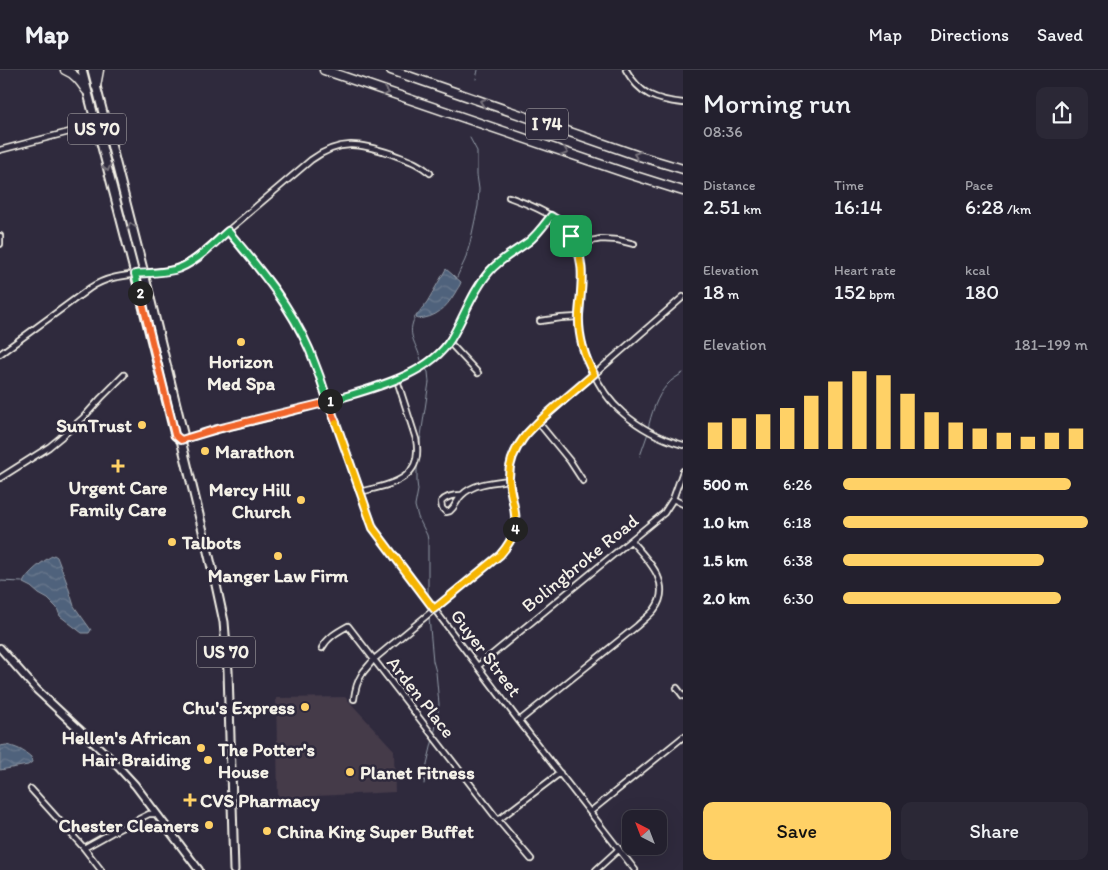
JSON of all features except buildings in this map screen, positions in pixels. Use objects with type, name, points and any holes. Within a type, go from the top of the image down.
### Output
[{"type":"highway","points":[[65,70],[77,77],[86,90]]},
{"type":"highway","points":[[96,86],[100,70]]},
{"type":"highway","name":"I 74","points":[[324,70],[683,191]]},
{"type":"highway","name":"I 74","points":[[391,70],[683,170]]},
{"type":"highway","points":[[395,70],[412,77]]},
{"type":"main road","name":"US 70","points":[[82,70],[175,435],[181,440]]},
{"type":"main road","name":"US 70","points":[[92,70],[183,433],[181,440],[224,622],[228,671],[234,870]]},
{"type":"street","points":[[626,70],[637,86],[653,96],[664,101],[683,103]]},
{"type":"street","points":[[0,150],[96,125]]},
{"type":"street","points":[[0,354],[95,284],[110,278],[168,271],[184,266],[196,258],[311,160],[334,148],[350,145],[368,146],[417,163],[430,173]]},
{"type":"street","points":[[509,197],[540,208],[559,221],[579,250],[582,271],[579,317],[581,335],[590,369],[607,394],[622,412],[639,426],[658,436],[683,445]]},
{"type":"street","points":[[181,440],[217,429],[328,402],[397,380],[428,362],[450,342],[476,290],[488,273],[507,255],[536,236],[551,216]]},
{"type":"street","name":"Guyer Street","points":[[228,231],[265,276],[293,318],[311,352],[373,528],[635,870]]},
{"type":"street","points":[[0,236],[0,244]]},
{"type":"street","points":[[576,244],[601,239],[618,240],[634,244]]},
{"type":"street","points":[[354,699],[358,681],[373,660],[500,555],[508,546],[513,538],[516,526],[509,480],[513,456],[527,433],[683,297]]},
{"type":"street","points":[[540,321],[579,317]]},
{"type":"street","points":[[450,342],[478,373]]},
{"type":"street","points":[[0,478],[60,438],[124,375]]},
{"type":"street","points":[[360,492],[400,481],[410,472],[416,461],[418,449],[416,439],[397,380]]},
{"type":"street","points":[[538,422],[570,461],[583,481]]},
{"type":"street","name":"Bolingbroke Road","points":[[478,666],[664,513],[673,499],[683,471]]},
{"type":"street","points":[[461,495],[450,511],[446,512],[442,508],[441,502],[443,499],[461,495],[478,486],[509,480]]},
{"type":"street","points":[[673,499],[683,504]]},
{"type":"street","points":[[519,721],[654,610],[660,600],[659,577],[656,569],[631,541]]},
{"type":"street","name":"Arden Place","points":[[322,648],[331,637],[348,626],[530,859]]},
{"type":"street","points":[[1,652],[37,690],[117,765],[135,785],[199,870]]},
{"type":"street","points":[[677,688],[683,696]]},
{"type":"street","points":[[590,812],[683,737]]},
{"type":"street","points":[[498,820],[560,773]]},
{"type":"street","points":[[31,789],[84,848],[101,870]]},
{"type":"street","points":[[84,848],[111,832],[149,814],[157,814]]},
{"type":"street","points":[[596,870],[619,849]]},
{"type":"shaded area","points":[[345,697],[394,750],[395,792],[278,798],[276,698]]},
{"type":"water","points":[[446,269],[461,282],[459,286],[448,303],[440,311],[430,317],[417,319],[416,316],[427,302]]},
{"type":"water","points":[[54,555],[57,557],[74,606],[91,630],[89,633],[82,633],[60,616],[57,608],[48,599],[23,583],[36,567]]},
{"type":"water","points":[[6,745],[25,752],[31,757],[32,762],[28,765],[0,770],[0,746]]},
{"type":"waterway","points":[[476,79],[478,70]]},
{"type":"waterway","points":[[456,279],[465,260],[478,206],[477,151],[470,138]]},
{"type":"waterway","points":[[415,317],[411,329],[421,360]]},
{"type":"waterway","points":[[419,449],[429,382],[426,369]]},
{"type":"waterway","points":[[648,429],[657,400],[663,389],[683,373]]},
{"type":"waterway","points":[[640,456],[648,433]]},
{"type":"waterway","points":[[417,463],[418,490],[415,506],[428,540],[428,599]]},
{"type":"waterway","points":[[0,581],[22,582]]},
{"type":"waterway","points":[[429,617],[439,704],[434,735]]},
{"type":"waterway","points":[[424,784],[433,739]]},
{"type":"place","name":"Horizon Med Spa","points":[[241,342]]},
{"type":"place","name":"SunTrust","points":[[142,425]]},
{"type":"place","name":"Marathon","points":[[205,451]]},
{"type":"place","name":"Urgent Care Family Care","points":[[118,466]]},
{"type":"place","name":"Mercy Hill Church","points":[[301,500]]},
{"type":"place","name":"Talbots","points":[[172,542]]},
{"type":"place","name":"Manger Law Firm","points":[[278,556]]},
{"type":"place","name":"Chu's Express","points":[[305,707]]},
{"type":"place","name":"Hellen's African Hair Braiding","points":[[201,748]]},
{"type":"place","name":"The Potter's House","points":[[208,760]]},
{"type":"place","name":"Planet Fitness","points":[[350,772]]},
{"type":"place","name":"CVS Pharmacy","points":[[190,800]]},
{"type":"place","name":"Chester Cleaners","points":[[209,825]]},
{"type":"place","name":"China King Super Buffet","points":[[267,831]]},
{"type":"route","points":[[571,236],[559,221],[551,216],[536,236],[507,255],[488,273],[476,290],[450,342],[439,353],[401,378],[328,402],[311,352],[293,318],[275,289],[228,231],[184,266],[168,271],[135,274],[175,435],[181,440],[217,429],[328,402],[373,528],[434,609],[500,555],[508,546],[513,538],[516,526],[509,480],[513,456],[527,433],[594,374],[590,369],[581,335],[579,317],[582,271],[579,250],[571,236]]}]
